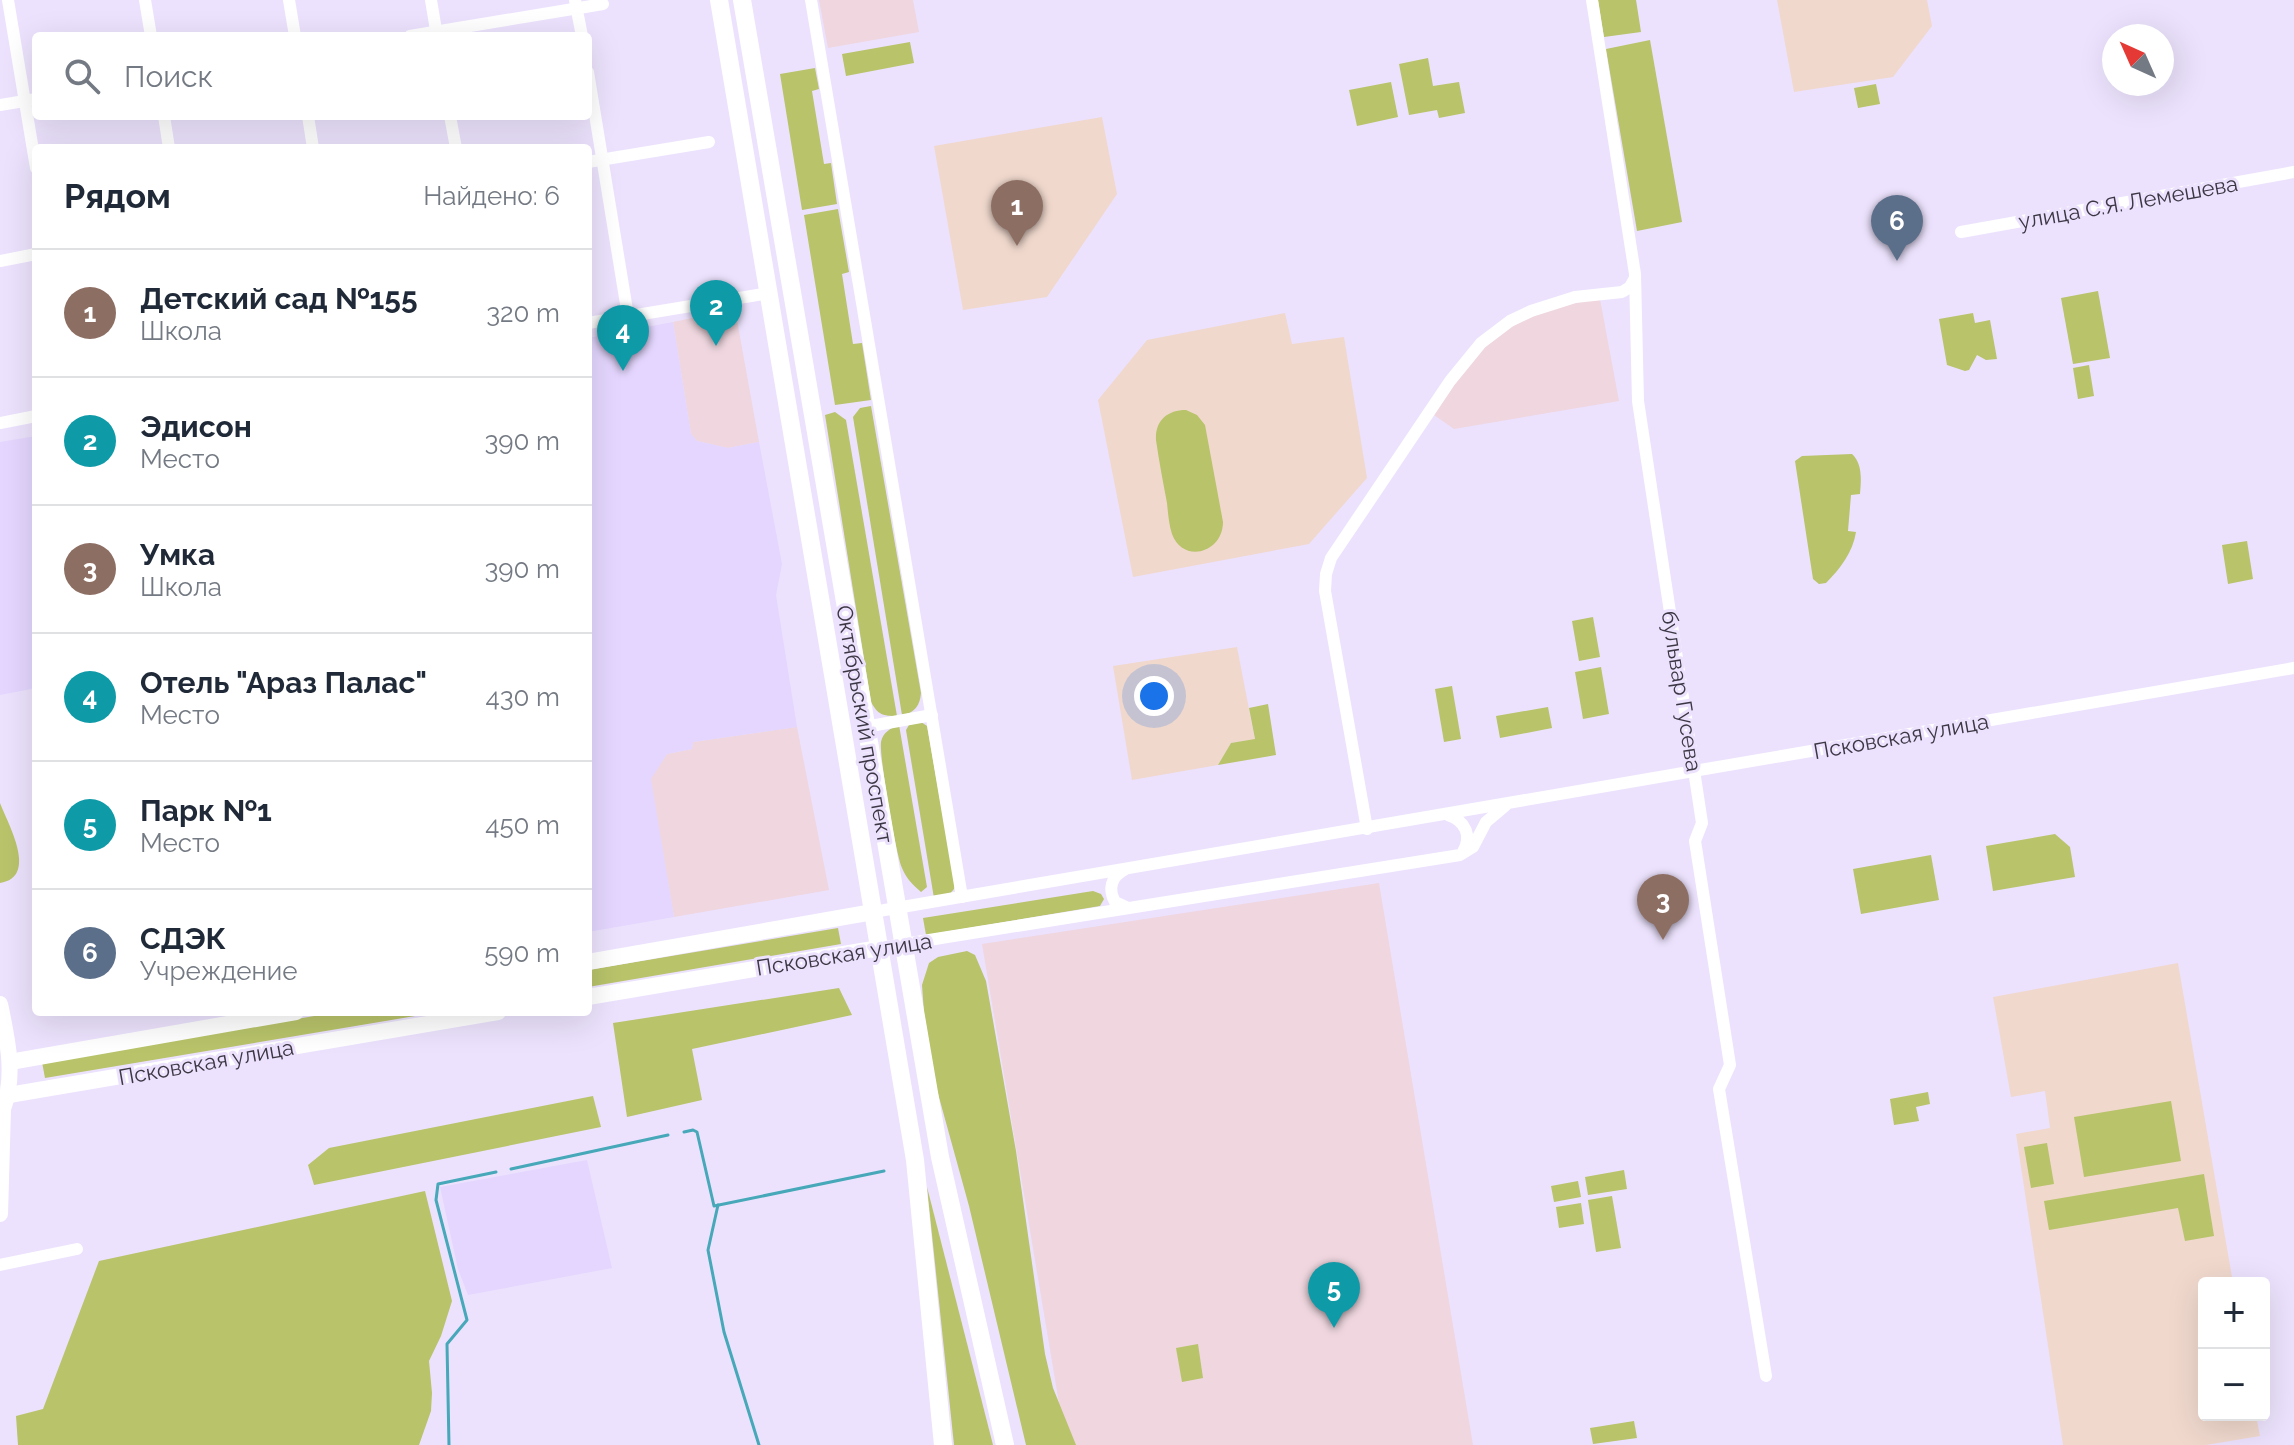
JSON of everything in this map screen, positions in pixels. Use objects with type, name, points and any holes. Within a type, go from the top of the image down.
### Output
[{"type":"main road","name":"Октябрьский проспект","points":[[719,0],[915,1160],[943,1445]]},
{"type":"main road","name":"Октябрьский проспект","points":[[742,0],[940,1157],[1005,1445]]},
{"type":"main road","name":"Псковская улица","points":[[592,961],[873,912]]},
{"type":"main road","name":"Псковская улица","points":[[592,996],[879,948]]},
{"type":"main road","points":[[0,1004],[10,1062],[9,1095],[3,1109],[0,1214]]},
{"type":"main road","name":"Псковская улица","points":[[10,1062],[273,1016]]},
{"type":"main road","name":"Псковская улица","points":[[9,1095],[474,1016]]},
{"type":"street","points":[[8,0],[30,100],[34,144]]},
{"type":"street","points":[[145,0],[150,32]]},
{"type":"street","points":[[289,0],[294,32]]},
{"type":"street","points":[[431,0],[436,32]]},
{"type":"street","points":[[811,0],[962,897]]},
{"type":"street","name":"бульвар Гусева","points":[[1592,0],[1635,274],[1638,401],[1702,823],[1695,841],[1730,1065],[1719,1089],[1766,1376]]},
{"type":"street","points":[[445,32],[576,4],[603,4]]},
{"type":"street","points":[[576,4],[581,32]]},
{"type":"street","points":[[592,94],[628,316]]},
{"type":"street","points":[[0,105],[30,100]]},
{"type":"street","points":[[165,120],[168,144]]},
{"type":"street","points":[[309,120],[312,144]]},
{"type":"street","points":[[451,120],[455,144]]},
{"type":"street","points":[[592,161],[709,142]]},
{"type":"street","name":"улица С.Я. Лемешева","points":[[1961,232],[2294,172]]},
{"type":"street","points":[[0,261],[32,255]]},
{"type":"street","points":[[1367,829],[1325,591],[1331,558],[1455,373],[1481,343],[1510,321],[1544,306],[1575,297],[1625,291],[1632,284],[1635,274]]},
{"type":"street","points":[[592,322],[769,293]]},
{"type":"street","points":[[0,423],[32,417]]},
{"type":"street","name":"Псковская улица","points":[[873,912],[2294,668]]},
{"type":"street","points":[[865,727],[932,715]]},
{"type":"street","points":[[1460,855],[1473,847],[1486,822],[1509,804]]},
{"type":"street","points":[[1448,815],[1459,820],[1466,829],[1468,841],[1460,855]]},
{"type":"street","name":"Псковская улица","points":[[879,948],[1460,855]]},
{"type":"street","points":[[1125,870],[1114,878],[1111,888],[1115,902],[1128,908]]},
{"type":"street","points":[[1088,876],[1100,879],[1109,890],[1109,902],[1100,913]]},
{"type":"street","points":[[0,1265],[77,1249]]},
{"type":"shaded area","points":[[819,0],[913,0],[919,32],[828,48]]},
{"type":"shaded area","points":[[1777,0],[1927,0],[1932,26],[1893,77],[1794,92]]},
{"type":"shaded area","points":[[1102,117],[1117,194],[1047,297],[963,310],[934,146]]},
{"type":"shaded area","points":[[1600,299],[1619,401],[1454,429],[1434,415],[1450,390],[1492,340],[1516,324],[1557,306]]},
{"type":"shaded area","points":[[735,309],[759,442],[728,448],[697,441],[691,434],[673,322]]},
{"type":"shaded area","points":[[1285,313],[1292,344],[1344,337],[1367,478],[1309,544],[1133,577],[1098,400],[1147,340]]},
{"type":"shaded area","points":[[673,322],[691,434],[697,441],[728,448],[759,442],[782,564],[776,595],[797,727],[693,742],[692,749],[667,754],[651,779],[674,917],[592,931],[592,337]]},
{"type":"shaded area","points":[[32,437],[32,689],[0,695],[0,442]]},
{"type":"shaded area","points":[[1237,647],[1255,740],[1231,743],[1218,765],[1132,780],[1113,666]]},
{"type":"shaded area","points":[[797,727],[829,890],[674,917],[650,779],[667,754],[692,749],[693,742]]},
{"type":"shaded area","points":[[1379,883],[1473,1445],[1066,1445],[982,944]]},
{"type":"shaded area","points":[[2178,963],[2232,1277],[2198,1277],[2198,1421],[2257,1421],[2260,1436],[2206,1445],[2063,1445],[2016,1134],[2050,1128],[2045,1091],[2011,1097],[1993,997]]},
{"type":"shaded area","points":[[587,1160],[612,1268],[468,1295],[458,1269],[440,1187]]},
{"type":"green space","points":[[1598,0],[1636,0],[1641,32],[1604,37]]},
{"type":"green space","points":[[1650,40],[1682,222],[1637,231],[1606,49]]},
{"type":"green space","points":[[910,42],[914,63],[846,76],[842,54]]},
{"type":"green space","points":[[1428,58],[1433,86],[1459,82],[1465,113],[1439,118],[1437,110],[1409,115],[1399,64]]},
{"type":"green space","points":[[815,68],[819,89],[812,91],[824,164],[831,163],[837,204],[802,210],[780,74]]},
{"type":"green space","points":[[1391,82],[1398,117],[1357,126],[1349,90]]},
{"type":"green space","points":[[1876,84],[1880,104],[1858,108],[1854,88]]},
{"type":"green space","points":[[838,209],[849,272],[842,274],[853,344],[862,343],[871,400],[835,405],[804,215]]},
{"type":"green space","points":[[2098,291],[2110,358],[2073,364],[2061,298]]},
{"type":"green space","points":[[1973,313],[1975,323],[1990,320],[1997,359],[1986,360],[1977,355],[1969,370],[1965,371],[1947,365],[1939,319]]},
{"type":"green space","points":[[2089,365],[2094,396],[2078,399],[2073,368]]},
{"type":"green space","points":[[871,406],[921,693],[916,708],[902,715],[853,417],[860,408]]},
{"type":"green space","points":[[1186,410],[1197,415],[1205,425],[1223,522],[1217,541],[1202,551],[1193,552],[1177,543],[1172,534],[1156,440],[1160,422],[1168,414]]},
{"type":"green space","points":[[835,412],[846,420],[897,716],[881,714],[871,702],[825,415]]},
{"type":"green space","points":[[1852,454],[1860,468],[1861,478],[1860,494],[1851,495],[1848,531],[1856,532],[1849,553],[1836,572],[1826,583],[1819,584],[1813,579],[1795,461],[1802,456]]},
{"type":"green space","points":[[2247,541],[2253,579],[2228,584],[2222,545]]},
{"type":"green space","points":[[1593,617],[1600,657],[1579,661],[1572,621]]},
{"type":"green space","points":[[1601,667],[1609,714],[1583,719],[1575,672]]},
{"type":"green space","points":[[1452,686],[1461,739],[1444,742],[1435,689]]},
{"type":"green space","points":[[1268,704],[1276,755],[1218,765],[1231,743],[1255,739],[1249,708]]},
{"type":"green space","points":[[1548,707],[1552,728],[1500,738],[1496,716]]},
{"type":"green space","points":[[921,722],[927,726],[955,884],[948,896],[934,898],[906,730],[909,725]]},
{"type":"green space","points":[[899,725],[927,887],[921,892],[906,875],[899,859],[881,751],[882,739]]},
{"type":"green space","points":[[0,803],[14,836],[19,861],[18,871],[12,879],[0,883]]},
{"type":"green space","points":[[2055,834],[2070,847],[2075,877],[1993,891],[1986,846]]},
{"type":"green space","points":[[1931,855],[1939,900],[1861,914],[1853,869]]},
{"type":"green space","points":[[1093,891],[1104,899],[1100,906],[926,935],[923,918]]},
{"type":"green space","points":[[838,928],[841,944],[592,986],[592,969]]},
{"type":"green space","points":[[967,951],[975,955],[986,981],[1016,1151],[1045,1354],[1053,1388],[1076,1445],[1026,1445],[969,1206],[937,1090],[922,985],[929,963],[938,957]]},
{"type":"green space","points":[[839,988],[852,1015],[692,1049],[702,1100],[627,1117],[613,1023]]},
{"type":"green space","points":[[314,1016],[415,1016],[45,1078],[42,1062]]},
{"type":"green space","points":[[1928,1092],[1930,1104],[1916,1107],[1919,1121],[1894,1125],[1890,1099]]},
{"type":"green space","points":[[593,1096],[601,1127],[314,1185],[308,1165],[329,1148]]},
{"type":"green space","points":[[2171,1101],[2181,1161],[2084,1177],[2074,1117]]},
{"type":"green space","points":[[2047,1143],[2054,1184],[2031,1188],[2024,1147]]},
{"type":"green space","points":[[1624,1170],[1627,1189],[1588,1195],[1585,1177]]},
{"type":"green space","points":[[2204,1174],[2214,1236],[2185,1241],[2178,1208],[2049,1230],[2044,1201]]},
{"type":"green space","points":[[1578,1181],[1581,1197],[1554,1202],[1551,1186]]},
{"type":"green space","points":[[927,1187],[993,1445],[954,1445]]},
{"type":"green space","points":[[425,1191],[452,1301],[429,1361],[431,1411],[419,1445],[18,1445],[16,1416],[43,1409],[99,1261]]},
{"type":"green space","points":[[1612,1196],[1621,1248],[1596,1252],[1588,1200]]},
{"type":"green space","points":[[1581,1203],[1584,1224],[1559,1228],[1556,1207]]},
{"type":"green space","points":[[1198,1344],[1203,1378],[1182,1382],[1176,1348]]},
{"type":"green space","points":[[1634,1421],[1637,1438],[1593,1444],[1590,1428]]},
{"type":"waterway","points":[[684,1132],[697,1132],[714,1206],[884,1171]]},
{"type":"waterway","points":[[511,1169],[668,1135]]},
{"type":"waterway","points":[[449,1445],[447,1344],[467,1320],[436,1200],[438,1184],[496,1172]]},
{"type":"waterway","points":[[718,1205],[708,1250],[724,1332],[759,1445]]},
{"type":"place","name":"Детский сад №155","points":[[1017,246]]},
{"type":"place","name":"СДЭК","points":[[1897,261]]},
{"type":"place","name":"Эдисон","points":[[716,346]]},
{"type":"place","name":"Отель \"Араз Палас\"","points":[[623,371]]},
{"type":"place","name":"Умка","points":[[1663,940]]},
{"type":"place","name":"Парк №1","points":[[1334,1328]]}]
